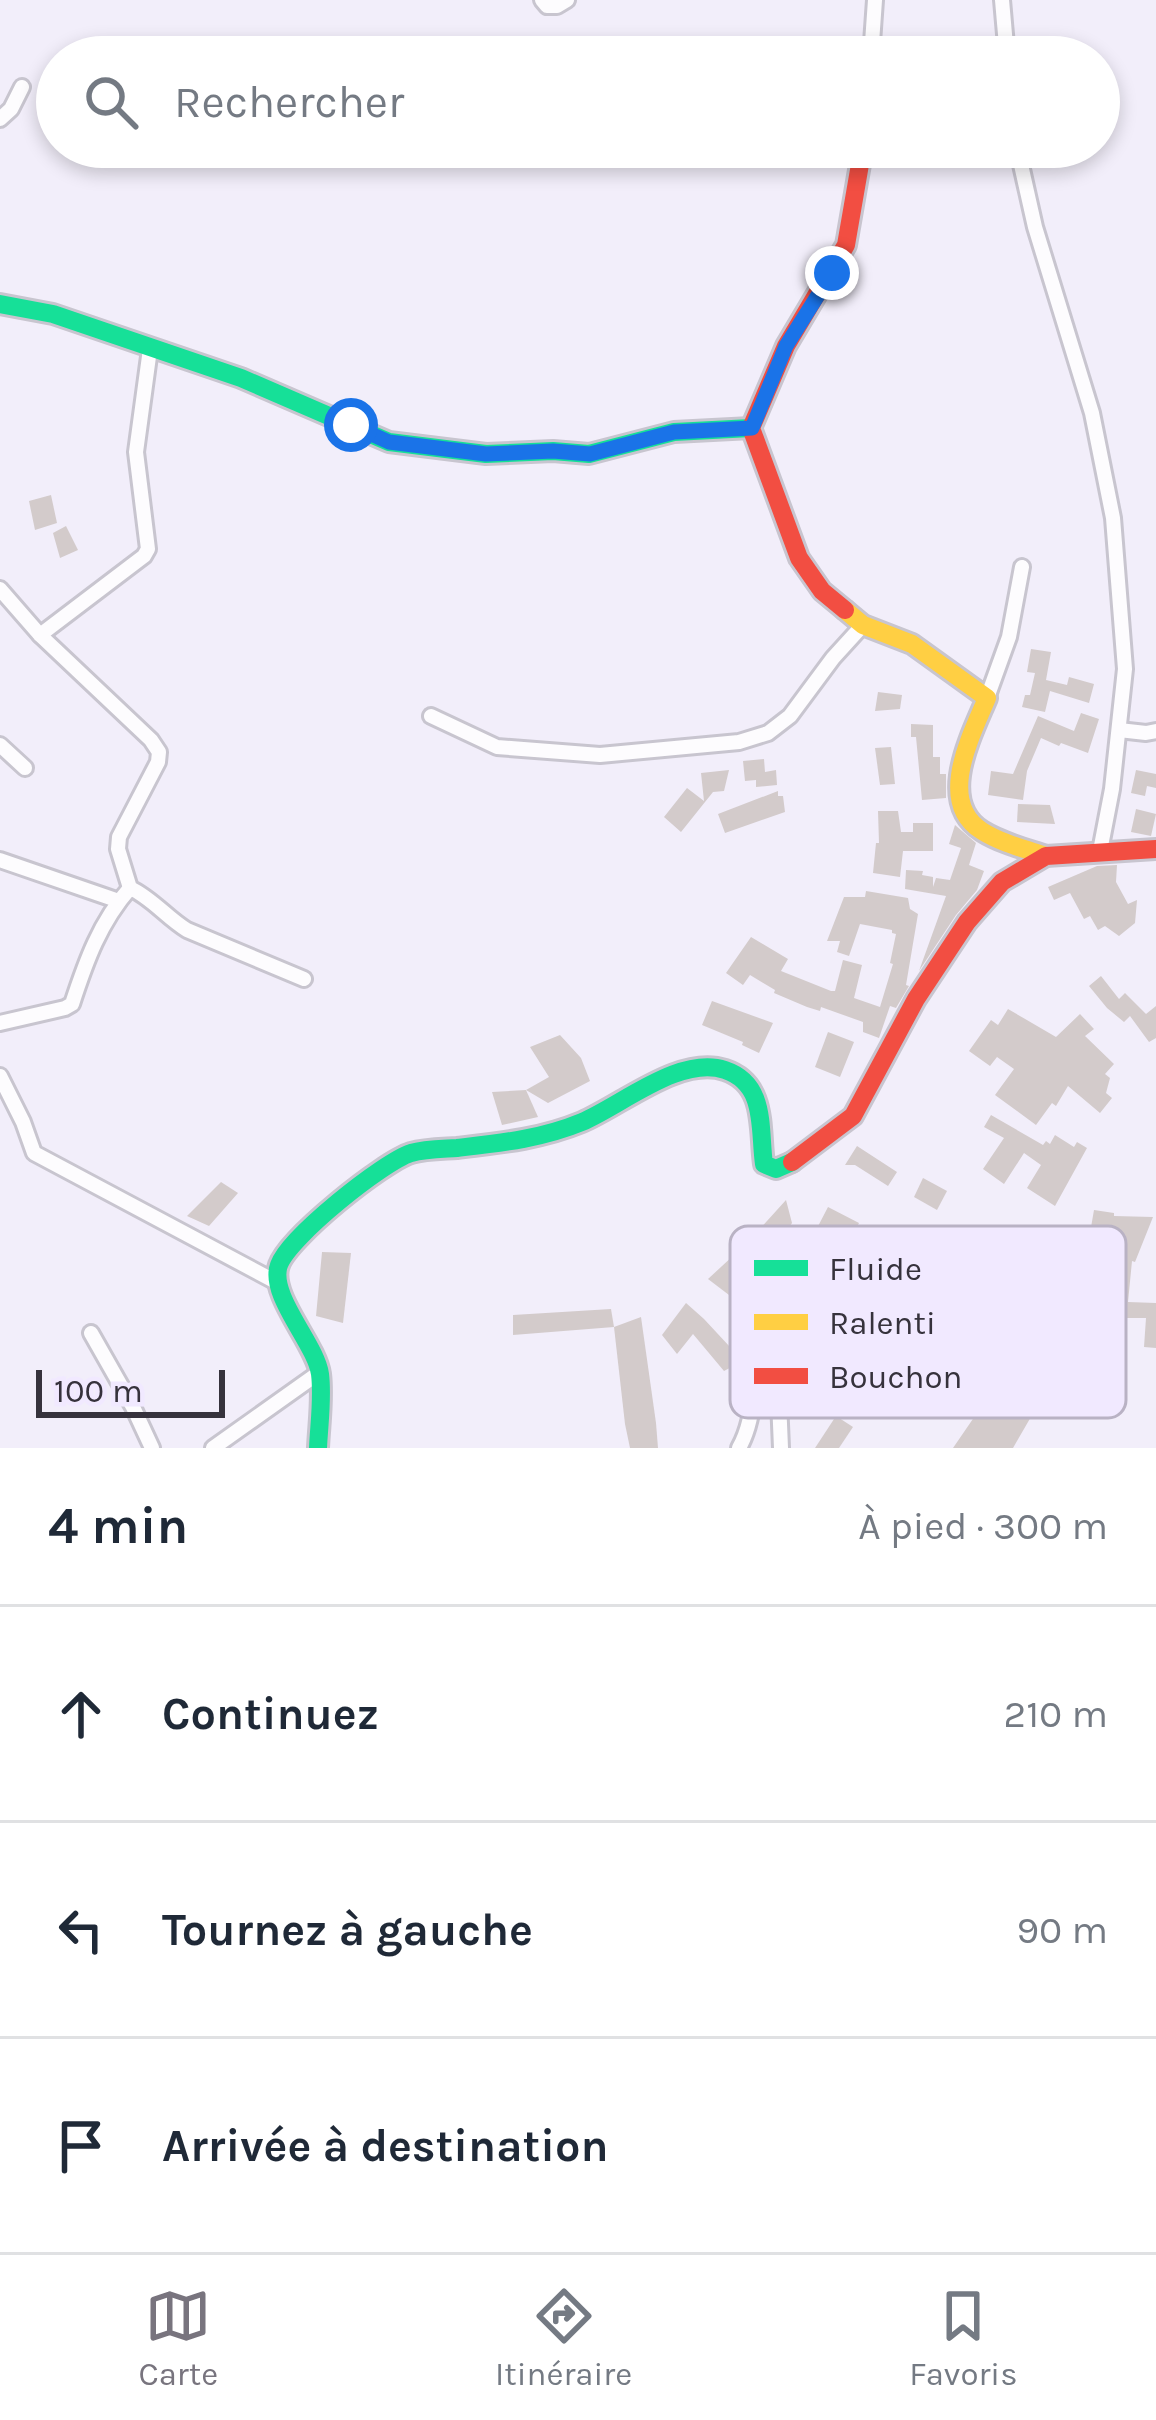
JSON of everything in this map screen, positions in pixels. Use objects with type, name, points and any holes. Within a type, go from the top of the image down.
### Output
[{"type":"street","points":[[542,0],[547,6],[557,6],[567,0]]},
{"type":"street","points":[[872,36],[875,0]]},
{"type":"street","points":[[1002,0],[1005,36]]},
{"type":"street","points":[[0,119],[11,110],[22,87]]},
{"type":"street","points":[[859,168],[846,245],[786,346],[752,428],[800,558],[822,591],[863,625],[912,644],[987,698]]},
{"type":"street","points":[[1022,168],[1046,267],[1092,413],[1113,518],[1126,669],[1100,850]]},
{"type":"street","points":[[0,304],[53,314],[242,378],[389,442],[486,454],[590,454],[674,432],[752,428]]},
{"type":"street","points":[[40,635],[148,549],[136,452],[150,349]]},
{"type":"street","points":[[1022,567],[1009,637],[963,757],[959,800],[965,817],[981,830],[1046,856]]},
{"type":"street","points":[[0,590],[159,752],[119,837],[130,888],[188,931],[304,979]]},
{"type":"street","points":[[431,716],[497,747],[600,755],[740,742],[768,733],[790,716],[863,625]]},
{"type":"street","points":[[1119,730],[1156,731]]},
{"type":"street","points":[[0,745],[25,768]]},
{"type":"street","points":[[318,1448],[320,1372],[278,1283],[279,1265],[299,1236],[382,1168],[411,1154],[534,1139],[566,1129],[696,1065],[714,1064],[741,1080],[756,1096],[764,1165],[790,1165],[853,1116],[916,999],[967,922],[1002,882],[1046,856],[1156,849]]},
{"type":"street","points":[[0,860],[119,902]]},
{"type":"street","points":[[0,1022],[72,1004],[96,938],[130,888]]},
{"type":"street","points":[[0,1076],[34,1153],[278,1283]]},
{"type":"street","points":[[91,1333],[152,1448]]},
{"type":"street","points":[[213,1448],[320,1372]]},
{"type":"street","points":[[739,1448],[750,1418]]},
{"type":"street","points":[[780,1418],[781,1448]]},
{"type":"building","points":[[51,495],[57,523],[35,530],[29,501]]},
{"type":"building","points":[[66,526],[78,550],[60,558],[53,533]]},
{"type":"building","points":[[1031,649],[1051,652],[1046,680],[1067,685],[1069,677],[1094,684],[1089,703],[1050,691],[1045,712],[1022,707],[1035,673],[1027,672]]},
{"type":"building","points":[[878,692],[902,695],[900,709],[875,711]]},
{"type":"building","points":[[1081,713],[1099,719],[1088,753],[1041,738],[1027,771],[1023,800],[988,795],[991,771],[1013,774],[1038,716],[1074,731]]},
{"type":"building","points":[[911,724],[933,725],[933,757],[940,757],[940,774],[946,774],[946,798],[922,800]]},
{"type":"building","points":[[891,747],[895,784],[880,785],[875,748]]},
{"type":"building","points":[[764,759],[765,772],[776,770],[777,785],[756,787],[756,780],[745,781],[743,761]]},
{"type":"building","points":[[729,770],[724,791],[713,792],[681,832],[664,817],[687,788],[704,801],[701,773]]},
{"type":"building","points":[[1136,770],[1156,774],[1156,788],[1147,786],[1145,796],[1131,793]]},
{"type":"building","points":[[778,791],[785,812],[725,833],[718,814]]},
{"type":"building","points":[[1018,804],[1050,805],[1055,824],[1017,822]]},
{"type":"building","points":[[1136,809],[1156,814],[1151,836],[1131,832]]},
{"type":"building","points":[[878,811],[898,811],[901,832],[913,832],[913,823],[933,823],[933,851],[903,851],[900,877],[873,873]]},
{"type":"building","points":[[955,825],[976,843],[969,865],[984,871],[977,890],[919,971],[946,896],[905,889],[906,870],[933,877],[933,887],[936,878],[950,880],[961,848],[949,844]]},
{"type":"building","points":[[1117,865],[1116,882],[1128,904],[1137,900],[1135,923],[1119,936],[1105,926],[1098,930],[1090,916],[1084,919],[1070,893],[1054,900],[1048,887],[1097,866]]},
{"type":"building","points":[[866,891],[908,898],[910,909],[918,914],[909,986],[896,1008],[890,1006],[879,1038],[863,1032],[863,1022],[821,1007],[820,1011],[807,1007],[774,993],[750,975],[743,985],[726,973],[751,937],[788,959],[781,971],[831,991],[835,991],[843,960],[862,965],[854,998],[880,1007],[896,934],[860,924],[849,956],[837,952],[840,941],[827,941],[844,897],[865,897]]},
{"type":"building","points":[[1101,976],[1119,999],[1125,993],[1146,1014],[1156,1006],[1156,1038],[1149,1042],[1130,1016],[1124,1022],[1107,1008],[1089,986]]},
{"type":"building","points":[[712,1001],[773,1023],[759,1053],[702,1025]]},
{"type":"building","points":[[1008,1009],[1056,1037],[1080,1014],[1094,1029],[1085,1036],[1114,1064],[1105,1074],[1110,1078],[1106,1093],[1112,1098],[1100,1113],[1068,1086],[1036,1125],[995,1095],[1014,1069],[997,1057],[990,1066],[969,1051],[991,1020],[998,1025]]},
{"type":"building","points":[[828,1032],[854,1042],[840,1077],[815,1067]]},
{"type":"building","points":[[560,1035],[581,1058],[590,1081],[548,1103],[526,1090],[549,1077],[530,1047]]},
{"type":"building","points":[[526,1090],[538,1117],[502,1125],[492,1092]]},
{"type":"building","points":[[991,1115],[1043,1145],[1050,1144],[1055,1135],[1074,1147],[1077,1142],[1087,1148],[1055,1206],[1027,1188],[1041,1165],[1024,1153],[1004,1184],[983,1169],[1004,1138],[984,1127]]},
{"type":"building","points":[[857,1146],[897,1172],[888,1186],[855,1165],[845,1165]]},
{"type":"building","points":[[923,1178],[947,1191],[937,1210],[914,1197]]},
{"type":"building","points":[[221,1182],[238,1193],[209,1226],[187,1216]]},
{"type":"building","points":[[786,1200],[790,1226],[762,1226]]},
{"type":"building","points":[[828,1207],[859,1223],[857,1226],[818,1226]]},
{"type":"building","points":[[1094,1210],[1114,1216],[1153,1217],[1132,1261],[1128,1302],[1156,1303],[1156,1348],[1144,1347],[1146,1318],[1126,1318],[1126,1226],[1091,1226]]},
{"type":"building","points":[[322,1252],[351,1253],[343,1323],[316,1316]]},
{"type":"building","points":[[730,1259],[729,1295],[708,1279]]},
{"type":"building","points":[[686,1303],[730,1347],[730,1368],[724,1371],[693,1334],[677,1354],[662,1335]]},
{"type":"building","points":[[611,1309],[614,1327],[513,1335],[513,1315]]},
{"type":"building","points":[[641,1317],[658,1448],[630,1448],[625,1424],[614,1327]]},
{"type":"building","points":[[835,1418],[853,1427],[839,1448],[815,1448]]},
{"type":"building","points":[[974,1418],[1030,1418],[1013,1448],[953,1448]]},
{"type":"traffic: fast","points":[[0,304],[53,314],[241,378],[389,442],[486,454],[589,454],[674,432],[751,428]]},
{"type":"traffic: fast","points":[[318,1448],[320,1374],[280,1290],[279,1265],[318,1220],[398,1159],[422,1151],[551,1133],[671,1075],[708,1067],[725,1070],[748,1086],[758,1109],[764,1164],[776,1169],[792,1162]]},
{"type":"traffic: slow","points":[[845,610],[863,625],[912,644],[987,698],[961,768],[961,803],[968,819],[982,831],[1046,856]]},
{"type":"traffic: jam","points":[[845,610],[822,591],[799,558],[751,428],[786,346],[846,245],[859,168]]},
{"type":"traffic: jam","points":[[792,1162],[853,1116],[916,999],[967,922],[1002,882],[1046,856],[1156,849]]},
{"type":"route","points":[[351,425],[389,442],[486,454],[590,454],[674,432],[752,428],[786,346],[832,273]]}]
